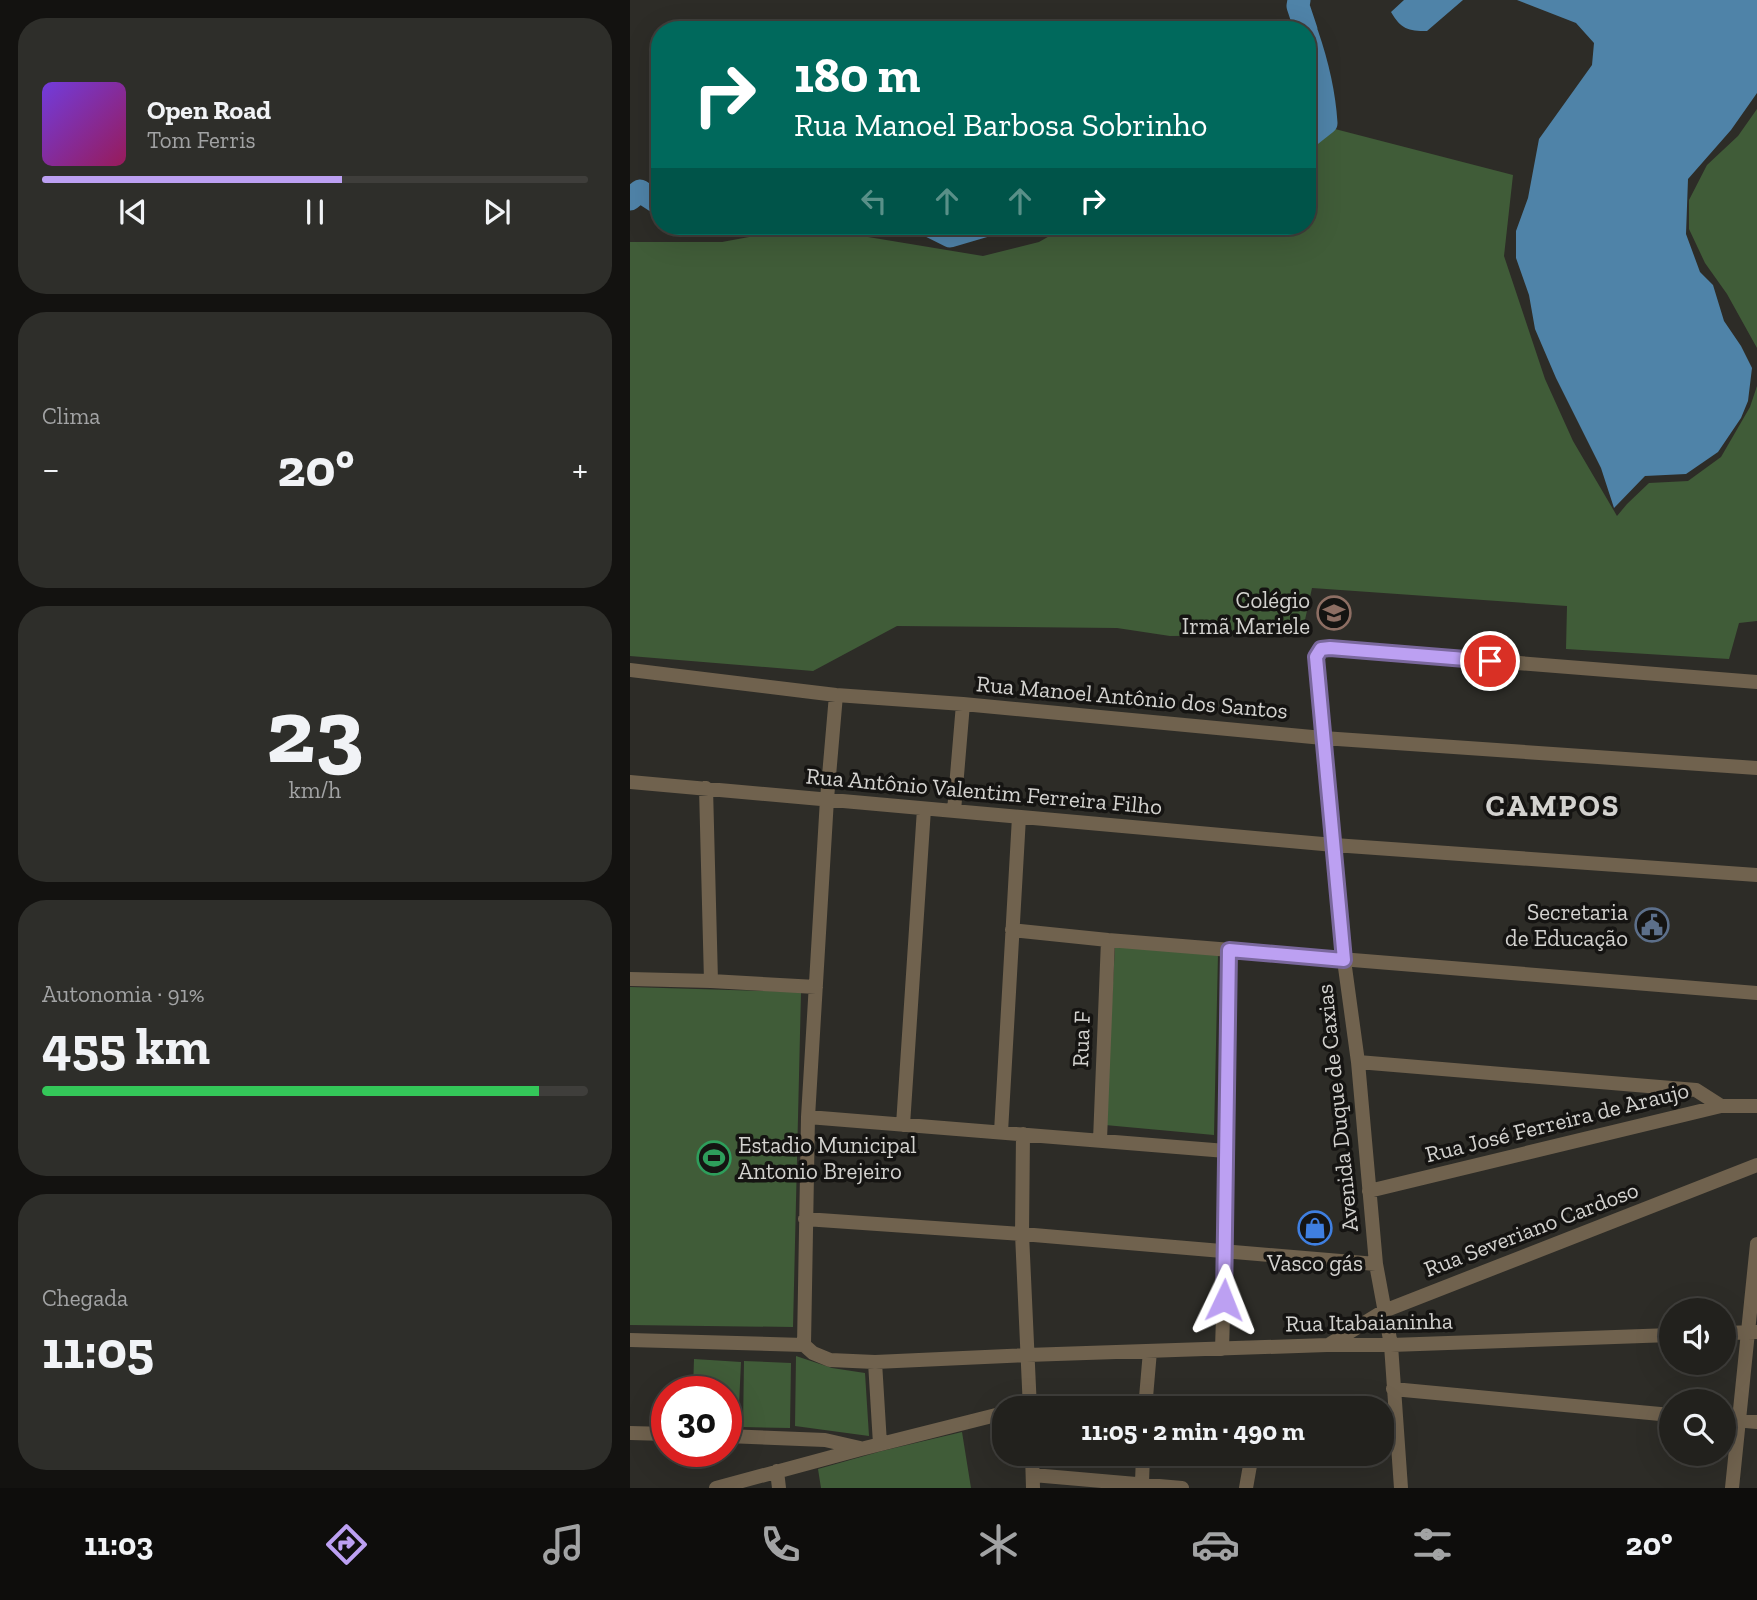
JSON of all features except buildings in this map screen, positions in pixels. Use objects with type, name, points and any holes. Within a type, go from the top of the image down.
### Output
[{"type":"street","name":"Avenida Duque de Caxias","points":[[1401,1488],[1391,1345],[1376,1264],[1316,657],[1321,649],[1330,648],[1757,682]]},
{"type":"street","name":"Rua Manoel Antônio dos Santos","points":[[630,670],[836,695],[963,704],[1323,738],[1757,768]]},
{"type":"street","points":[[630,1340],[804,1345],[808,1117],[836,695]]},
{"type":"street","points":[[954,811],[963,704]]},
{"type":"street","name":"Rua Antônio Valentim Ferreira Filho","points":[[630,782],[1334,845],[1757,874]]},
{"type":"street","points":[[706,788],[711,981]]},
{"type":"street","points":[[904,1125],[924,809]]},
{"type":"street","points":[[1001,1132],[1019,817]]},
{"type":"street","points":[[1012,930],[1757,993]]},
{"type":"street","name":"Rua F","points":[[1100,1140],[1108,940]]},
{"type":"street","points":[[1222,1349],[1229,950]]},
{"type":"street","points":[[630,979],[816,986]]},
{"type":"street","points":[[1358,1062],[1696,1090],[1721,1106]]},
{"type":"street","name":"Rua José Ferreira de Araujo","points":[[1369,1191],[1721,1106],[1757,1106]]},
{"type":"street","points":[[808,1117],[1226,1151]]},
{"type":"street","points":[[1023,1134],[1022,1234],[1028,1396]]},
{"type":"street","name":"Rua Severiano Cardoso","points":[[1327,1345],[1384,1311],[1757,1165]]},
{"type":"street","points":[[805,1219],[1376,1264]]},
{"type":"street","points":[[1736,1399],[1752,1332],[1757,1244]]},
{"type":"street","name":"Rua Itabaianinha","points":[[804,1345],[813,1353],[830,1360],[875,1362],[1659,1335]]},
{"type":"street","points":[[1146,1396],[1150,1351]]},
{"type":"street","points":[[875,1362],[880,1444]]},
{"type":"street","points":[[1393,1389],[1659,1414]]},
{"type":"street","points":[[716,1488],[992,1416]]},
{"type":"street","points":[[1736,1420],[1757,1422]]},
{"type":"street","points":[[630,1433],[651,1434]]},
{"type":"street","points":[[742,1437],[825,1440],[862,1449]]},
{"type":"street","points":[[1142,1483],[1143,1466]]},
{"type":"street","points":[[1246,1488],[1250,1466]]},
{"type":"street","points":[[1731,1466],[1731,1488]]},
{"type":"street","points":[[776,1471],[779,1488]]},
{"type":"street","points":[[1033,1481],[1142,1483],[1182,1488]]},
{"type":"green space","points":[[1757,109],[1757,348],[1727,294],[1705,263],[1689,229],[1689,200],[1707,165],[1738,136]]},
{"type":"green space","points":[[1335,129],[1513,175],[1504,256],[1545,379],[1573,441],[1617,516],[1649,483],[1688,481],[1721,457],[1750,407],[1757,386],[1757,621],[1739,623],[1729,659],[1566,649],[1567,606],[1312,588],[1303,629],[1273,635],[1170,636],[1117,628],[897,626],[813,671],[630,656],[630,242],[722,242],[760,235],[852,235],[983,256],[1039,242],[1051,235],[1316,235],[1316,136]]},
{"type":"green space","points":[[1115,947],[1218,954],[1214,1135],[1105,1125]]},
{"type":"green space","name":"Estadio Municipal Antonio Brejeiro","points":[[630,987],[801,992],[793,1327],[630,1325]]},
{"type":"green space","points":[[796,1356],[832,1368],[865,1373],[869,1436],[795,1426]]},
{"type":"green space","points":[[694,1359],[741,1362],[740,1376],[693,1376]]},
{"type":"green space","points":[[744,1361],[791,1363],[790,1428],[743,1427]]},
{"type":"green space","points":[[962,1432],[971,1488],[821,1488],[818,1469]]},
{"type":"water","points":[[1404,0],[1463,0],[1427,31],[1406,28],[1395,18],[1391,12]]},
{"type":"water","points":[[1517,0],[1757,0],[1757,93],[1731,130],[1688,179],[1686,234],[1700,272],[1713,285],[1724,321],[1752,368],[1748,401],[1741,418],[1718,452],[1686,474],[1645,476],[1614,508],[1601,468],[1535,329],[1529,295],[1516,258],[1516,231],[1528,198],[1539,139],[1592,65],[1594,43],[1576,23]]},
{"type":"waterway","points":[[1299,0],[1298,6],[1303,21]]},
{"type":"waterway","points":[[1316,63],[1326,123],[1316,131]]},
{"type":"waterway","points":[[630,199],[640,191],[651,198]]},
{"type":"waterway","points":[[948,235],[953,235]]},
{"type":"place","name":"Colégio Irmã Mariele","points":[[1334,613]]},
{"type":"place","name":"Secretaria de Educação","points":[[1652,925]]},
{"type":"place","name":"Estadio Municipal Antonio Brejeiro","points":[[714,1158]]},
{"type":"place","name":"Vasco gás","points":[[1315,1228]]},
{"type":"district","name":"CAMPOS","points":[[1553,806]]},
{"type":"route","points":[[1224,1300],[1229,950],[1344,960],[1316,668],[1318,652],[1330,648],[1490,661]]}]
